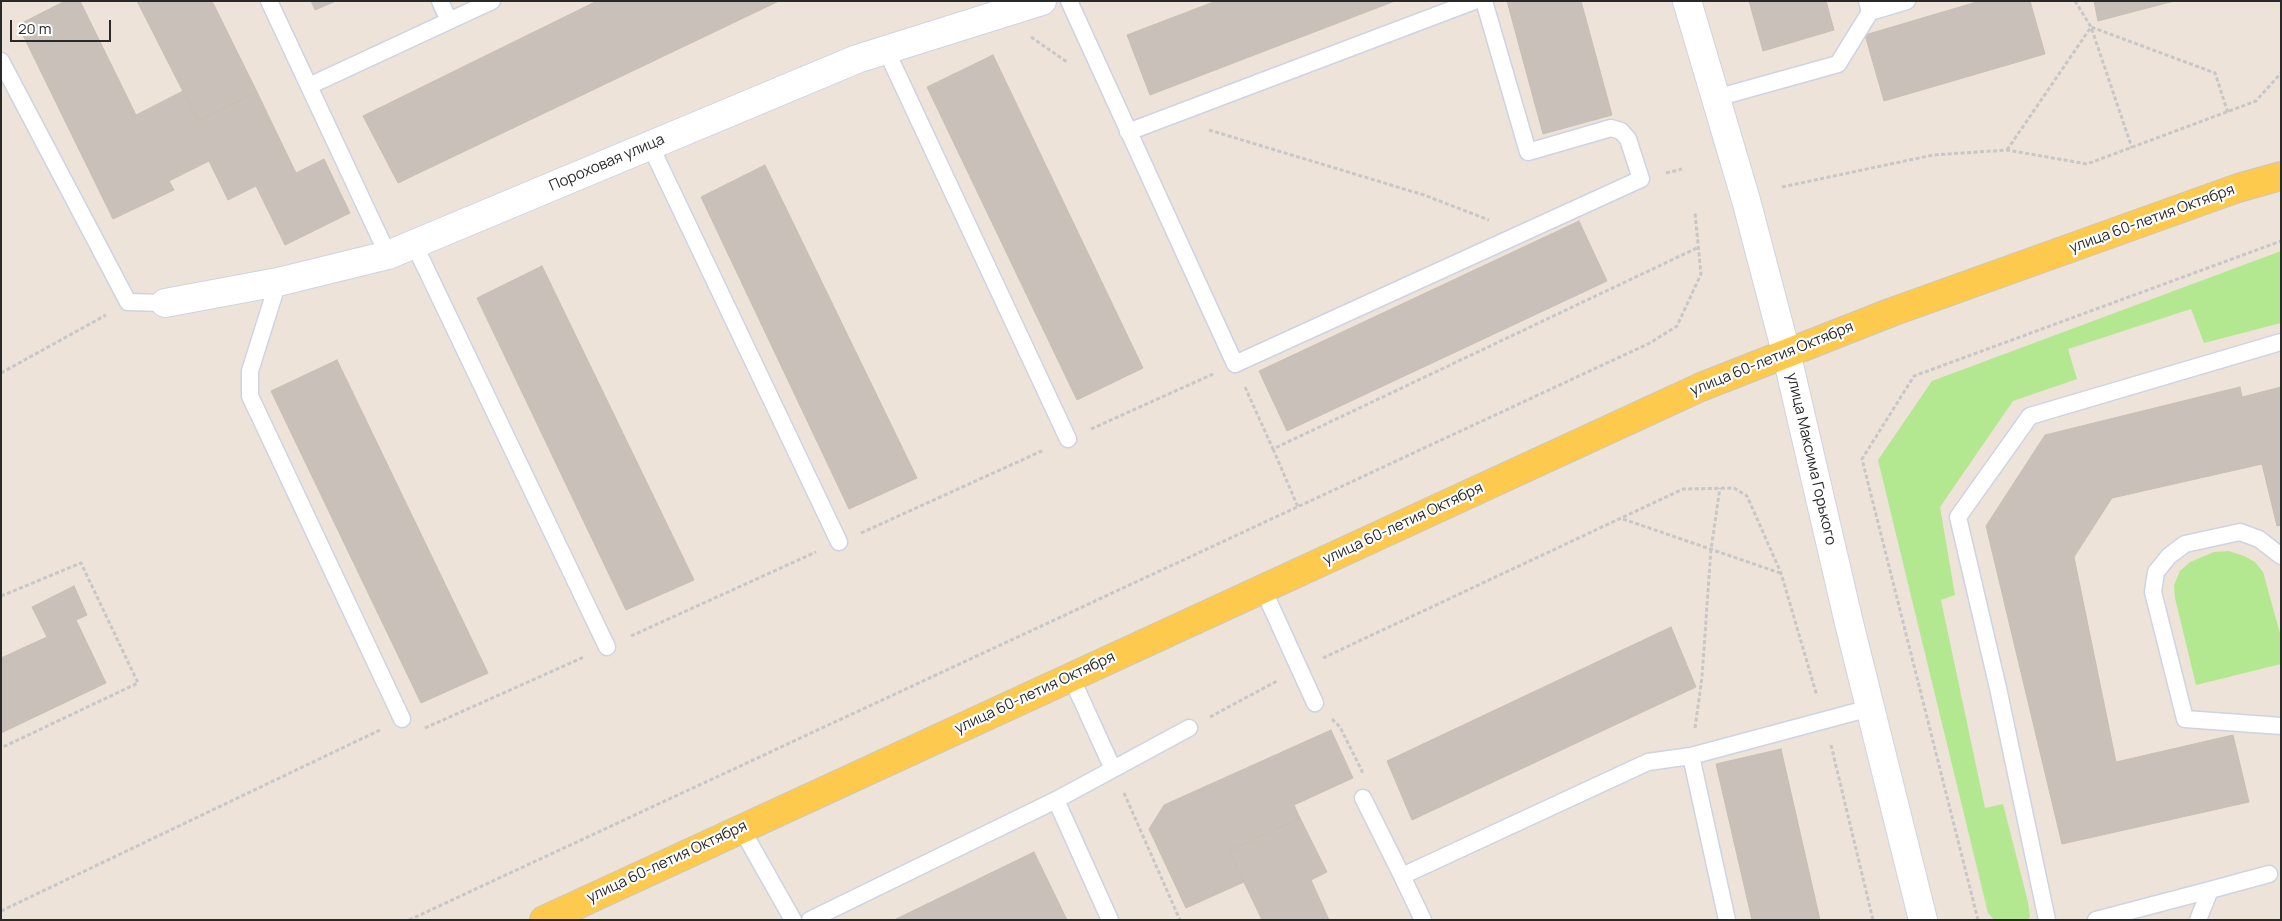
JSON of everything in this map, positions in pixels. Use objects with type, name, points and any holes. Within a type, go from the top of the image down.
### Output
[{"type":"main road","name":"улица 60-летия Октября","points":[[544,920],[1701,387],[1786,352],[1939,295],[2238,188],[2281,176]]},
{"type":"street","name":"Пороховая улица","points":[[165,303],[278,282],[388,255],[858,59],[995,8],[1042,1]]},
{"type":"street","name":"улица Максима Горького","points":[[1688,1],[1746,200],[1786,352],[1870,708],[1923,920]]},
{"type":"lane","points":[[269,1],[388,255]]},
{"type":"lane","points":[[440,1],[449,21]]},
{"type":"lane","points":[[309,86],[492,1]]},
{"type":"lane","points":[[1069,1],[1234,364],[1642,179],[1628,139],[1621,131],[1611,128],[1528,152],[1484,1]]},
{"type":"lane","points":[[1128,132],[1474,1]]},
{"type":"lane","points":[[1716,98],[1838,64],[1869,7],[1907,1]]},
{"type":"lane","points":[[886,50],[1068,439]]},
{"type":"lane","points":[[1,61],[128,302],[165,303]]},
{"type":"lane","points":[[650,145],[840,542]]},
{"type":"lane","points":[[414,244],[607,647]]},
{"type":"lane","points":[[278,282],[250,371],[250,396],[402,719]]},
{"type":"lane","points":[[2047,920],[2000,698],[1958,517],[2030,416],[2281,342]]},
{"type":"lane","points":[[2281,556],[2260,539],[2240,532],[2185,544],[2169,556],[2156,572],[2153,592],[2185,719],[2281,726]]},
{"type":"lane","points":[[1263,589],[1316,704]]},
{"type":"lane","points":[[1071,677],[1113,770]]},
{"type":"lane","points":[[1402,876],[1648,762],[1691,756],[1870,708]]},
{"type":"lane","points":[[810,920],[1056,800],[1190,728]]},
{"type":"lane","points":[[1691,756],[1727,920]]},
{"type":"lane","points":[[1362,798],[1423,920]]},
{"type":"lane","points":[[1056,800],[1110,920]]},
{"type":"lane","points":[[741,828],[792,920]]},
{"type":"lane","points":[[2096,920],[2270,874]]},
{"type":"lane","points":[[2198,920],[2210,890]]},
{"type":"path","points":[[2075,1],[2091,27],[2132,148]]},
{"type":"path","points":[[995,8],[1068,63]]},
{"type":"path","points":[[2091,27],[2215,73],[2228,113]]},
{"type":"path","points":[[2007,150],[2091,27]]},
{"type":"path","points":[[1782,187],[1934,155],[2007,150],[2087,164],[2256,101],[2281,72]]},
{"type":"path","points":[[1166,117],[1424,195],[1522,233]]},
{"type":"path","points":[[409,920],[1650,343],[1677,326],[1701,274],[1696,213]]},
{"type":"path","points":[[1978,920],[1862,459],[1914,376],[2281,242]]},
{"type":"path","points":[[1273,449],[1699,247]]},
{"type":"path","points":[[1,373],[128,302]]},
{"type":"path","points":[[1234,364],[1298,507]]},
{"type":"path","points":[[1691,756],[1702,676],[1711,549],[1720,488]]},
{"type":"path","points":[[1190,728],[1300,669],[1683,489],[1734,488],[1747,496],[1781,573],[1825,721],[1873,920]]},
{"type":"path","points":[[1622,518],[1781,573]]},
{"type":"path","points":[[1,596],[81,564],[138,683],[1,748]]},
{"type":"path","points":[[1316,704],[1340,727],[1362,771],[1362,798]]},
{"type":"path","points":[[1,911],[402,719]]},
{"type":"path","points":[[1113,770],[1180,920]]},
{"type":"green space","points":[[2281,251],[2281,323],[2204,343],[2191,309],[2068,349],[2077,379],[2013,401],[1940,507],[1955,595],[1941,600],[1985,808],[2003,804],[2030,916],[2028,920],[1994,920],[1988,913],[1878,460],[1932,381]]},
{"type":"green space","points":[[2229,551],[2255,562],[2263,572],[2281,637],[2281,664],[2196,685],[2175,598],[2174,585],[2180,571],[2190,562],[2214,552]]},
{"type":"building","points":[[65,1],[80,1],[136,115],[183,91],[198,121],[257,92],[296,173],[324,159],[350,213],[285,245],[256,186],[228,200],[209,161],[169,181],[174,190],[113,219],[18,25]]},
{"type":"building","points":[[137,1],[212,1],[257,92],[198,121]]},
{"type":"building","points":[[311,1],[336,1],[315,10]]},
{"type":"building","points":[[597,1],[779,1],[398,183],[363,116]]},
{"type":"building","points":[[1216,1],[1395,1],[1150,95],[1127,35]]},
{"type":"building","points":[[1507,1],[1581,1],[1612,115],[1543,134]]},
{"type":"building","points":[[1749,1],[1826,1],[1834,30],[1763,51]]},
{"type":"building","points":[[1980,1],[2030,1],[2045,54],[1884,101],[1865,35]]},
{"type":"building","points":[[2094,1],[2174,1],[2098,21]]},
{"type":"building","points":[[993,55],[1143,368],[1077,400],[927,87]]},
{"type":"building","points":[[765,165],[917,478],[849,509],[701,197]]},
{"type":"building","points":[[1579,221],[1607,281],[1287,431],[1259,371]]},
{"type":"building","points":[[542,266],[694,580],[626,610],[477,298]]},
{"type":"building","points":[[337,360],[488,673],[421,703],[271,391]]},
{"type":"building","points":[[2240,387],[2242,397],[2281,387],[2281,525],[2277,526],[2262,464],[2112,498],[2074,557],[2116,762],[2233,735],[2249,802],[2062,844],[1986,526],[2045,435]]},
{"type":"building","points":[[74,586],[87,615],[76,620],[106,683],[1,733],[1,658],[47,637],[32,607]]},
{"type":"building","points":[[1671,627],[1696,687],[1412,820],[1387,761]]},
{"type":"building","points":[[1331,730],[1353,778],[1294,805],[1300,818],[1229,851],[1244,882],[1186,908],[1149,829],[1164,805]]},
{"type":"building","points":[[1781,749],[1820,920],[1752,920],[1716,764]]},
{"type":"building","points":[[1300,818],[1327,872],[1311,880],[1329,920],[1262,920],[1229,851]]},
{"type":"building","points":[[1034,852],[1067,920],[894,920]]}]
